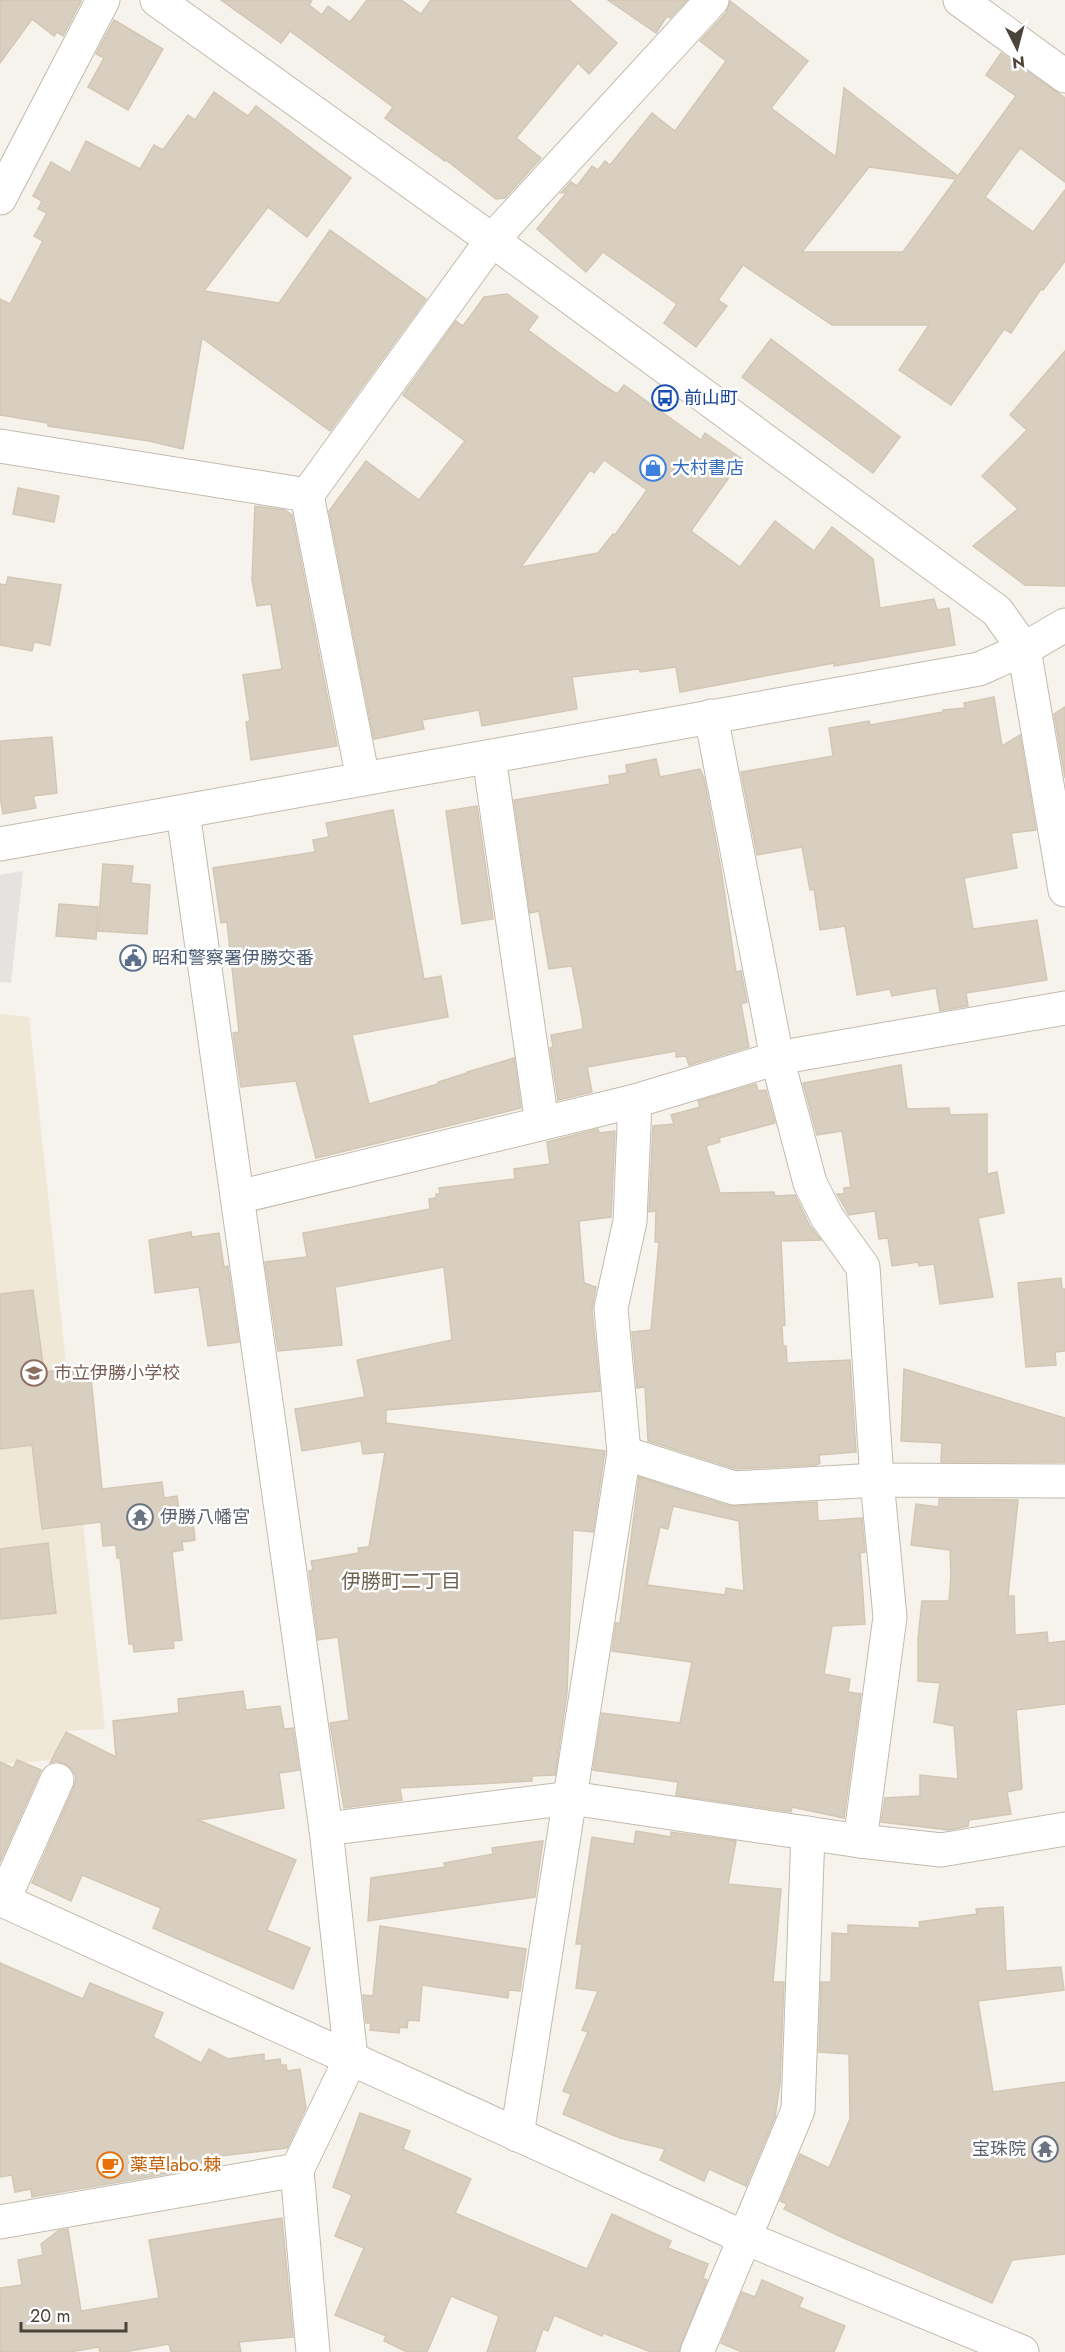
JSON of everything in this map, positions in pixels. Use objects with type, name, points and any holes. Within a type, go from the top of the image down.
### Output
[{"type":"street","points":[[0,198],[104,0]]},
{"type":"street","points":[[157,0],[492,240],[997,611],[1024,649],[1065,890]]},
{"type":"street","points":[[363,779],[307,495],[492,240],[712,0]]},
{"type":"street","points":[[960,0],[1065,76]]},
{"type":"street","points":[[0,446],[307,495]]},
{"type":"street","points":[[0,844],[979,669],[1024,649],[1065,625]]},
{"type":"street","points":[[711,716],[777,1058],[810,1183],[827,1217],[863,1267],[877,1480],[890,1617],[860,1841]]},
{"type":"street","points":[[489,757],[542,1123]]},
{"type":"street","points":[[183,812],[326,1829],[351,2058],[297,2170],[313,2352]]},
{"type":"street","points":[[238,1197],[635,1101],[777,1058],[1065,1008]]},
{"type":"street","points":[[517,2135],[624,1453],[611,1308],[630,1221],[635,1101]]},
{"type":"street","points":[[624,1453],[734,1488],[877,1480],[1065,1481]]},
{"type":"street","points":[[57,1780],[2,1900],[743,2237],[1022,2352]]},
{"type":"street","points":[[326,1829],[571,1798],[860,1841],[941,1850],[1065,1829]]},
{"type":"street","points":[[697,2352],[743,2237],[798,2110],[808,1833]]},
{"type":"street","points":[[0,2222],[297,2170]]},
{"type":"shaded area","points":[[23,871],[11,983],[0,982],[0,875]]},
{"type":"shaded area","name":"市立伊勝小学校","points":[[0,1014],[29,1017],[105,1729],[64,1731],[52,1760],[0,1764]]},
{"type":"building","points":[[0,0],[81,1],[63,36],[57,32],[54,36],[32,19],[0,63]]},
{"type":"building","points":[[221,0],[312,0],[309,5],[322,15],[328,6],[350,22],[367,0],[401,0],[421,14],[431,0],[569,0],[617,43],[589,74],[578,63],[516,138],[541,158],[505,198],[496,199],[446,160],[385,118],[393,107],[290,31],[281,43]]},
{"type":"building","points":[[608,0],[687,0],[670,18],[667,16],[656,33]]},
{"type":"building","points":[[730,1],[808,61],[771,108],[836,157],[844,88],[958,176],[1016,96],[986,75],[1001,53],[1065,98],[1065,182],[1020,148],[985,197],[1033,232],[1065,190],[1065,261],[1043,290],[1041,289],[1011,333],[1004,329],[951,405],[899,370],[929,325],[832,325],[743,265],[718,300],[727,306],[696,347],[664,323],[677,304],[603,252],[586,272],[537,229],[567,192],[561,193],[571,182],[577,186],[592,166],[598,170],[605,161],[610,165],[652,113],[675,131],[726,61],[700,41],[726,13]],"holes":[[[869,167],[956,179],[903,252],[802,252]]]},
{"type":"building","points":[[114,20],[163,49],[128,110],[88,87],[104,58],[96,54]]},
{"type":"building","points":[[214,92],[248,116],[256,106],[351,178],[307,237],[268,207],[204,291],[279,303],[330,230],[426,299],[330,431],[202,338],[183,449],[149,441],[48,426],[48,423],[0,415],[0,299],[10,304],[43,241],[34,236],[47,213],[38,209],[42,201],[33,196],[51,162],[70,173],[86,141],[140,169],[154,145],[163,150],[188,115],[195,120]]},
{"type":"building","points":[[507,294],[538,317],[528,330],[603,385],[617,394],[624,385],[701,440],[705,433],[742,459],[691,531],[740,567],[775,521],[814,551],[832,527],[873,559],[880,608],[934,599],[937,610],[949,608],[955,645],[834,666],[834,663],[680,692],[676,667],[572,677],[577,709],[482,726],[479,710],[422,720],[424,729],[374,739],[329,511],[366,461],[419,500],[465,441],[403,395],[456,321],[463,326],[484,297]],"holes":[[[604,460],[647,490],[615,535],[613,534],[598,553],[521,567],[590,470],[594,473]]]},
{"type":"building","points":[[771,339],[900,437],[873,473],[742,377]]},
{"type":"building","points":[[1065,351],[1065,586],[1025,585],[973,546],[1018,509],[982,476],[1027,430],[1010,415]]},
{"type":"building","points":[[18,488],[59,496],[54,522],[13,514]]},
{"type":"building","points":[[255,506],[285,510],[292,515],[337,746],[251,760],[246,722],[250,721],[243,675],[282,669],[271,604],[257,606],[252,580]]},
{"type":"building","points":[[8,577],[61,585],[50,645],[34,642],[32,651],[0,645],[0,584],[6,585]]},
{"type":"building","points":[[994,697],[1002,746],[1020,735],[1036,830],[1011,833],[1017,868],[964,878],[973,929],[1037,920],[1047,980],[966,993],[968,1006],[940,1011],[936,988],[892,996],[890,989],[857,995],[845,926],[820,930],[814,889],[810,890],[802,847],[757,855],[741,772],[833,756],[829,728],[869,721],[870,725],[943,712],[943,710],[965,708],[964,703]]},
{"type":"building","points":[[1065,707],[1065,778],[1054,714]]},
{"type":"building","points":[[52,737],[57,793],[33,796],[36,808],[3,814],[0,797],[0,741]]},
{"type":"building","points":[[656,759],[660,777],[700,769],[704,778],[721,869],[736,972],[741,971],[747,1002],[741,1004],[749,1047],[689,1065],[686,1056],[676,1057],[676,1051],[587,1067],[592,1092],[558,1100],[550,1048],[553,1047],[551,1035],[583,1029],[582,1018],[572,966],[549,969],[539,911],[530,913],[514,800],[610,784],[609,776],[627,773],[626,765]]},
{"type":"building","points":[[477,806],[493,919],[462,924],[446,811]]},
{"type":"building","points":[[393,810],[424,979],[441,976],[448,1017],[352,1035],[369,1104],[438,1084],[438,1082],[467,1072],[514,1058],[521,1108],[316,1158],[296,1081],[241,1087],[233,1033],[239,1032],[227,922],[221,923],[213,868],[315,852],[313,840],[329,837],[326,823]]},
{"type":"building","points":[[103,864],[133,866],[131,883],[150,885],[147,934],[98,931]]},
{"type":"building","points":[[59,904],[98,907],[96,939],[56,936]]},
{"type":"building","points":[[901,1065],[907,1109],[949,1108],[950,1115],[987,1114],[987,1174],[997,1172],[1004,1213],[978,1218],[993,1297],[940,1304],[934,1264],[919,1266],[918,1262],[892,1266],[888,1238],[879,1239],[875,1211],[849,1215],[837,1194],[844,1194],[844,1188],[851,1187],[842,1131],[817,1135],[803,1083]]},
{"type":"building","points":[[756,1084],[758,1091],[766,1090],[775,1123],[719,1138],[720,1142],[706,1146],[720,1193],[774,1192],[775,1196],[795,1195],[810,1226],[821,1240],[781,1241],[785,1325],[782,1326],[787,1363],[850,1360],[856,1452],[819,1455],[820,1463],[816,1465],[736,1469],[648,1441],[645,1387],[637,1388],[632,1332],[651,1330],[659,1242],[655,1242],[656,1211],[649,1212],[653,1126],[674,1124],[671,1115],[700,1107],[698,1101]]},
{"type":"building","points":[[598,1129],[599,1133],[615,1131],[611,1217],[579,1221],[584,1283],[596,1287],[592,1310],[600,1391],[386,1410],[386,1423],[605,1451],[593,1532],[573,1530],[567,1693],[555,1775],[532,1776],[532,1781],[400,1788],[402,1800],[344,1808],[330,1723],[349,1720],[338,1637],[318,1640],[309,1571],[313,1570],[311,1561],[359,1553],[358,1548],[369,1547],[385,1452],[363,1454],[361,1441],[302,1451],[295,1409],[365,1397],[357,1360],[452,1340],[444,1267],[335,1287],[342,1345],[278,1351],[265,1262],[307,1257],[303,1233],[430,1209],[429,1199],[436,1198],[436,1194],[440,1194],[439,1188],[515,1179],[514,1169],[550,1164],[547,1142]]},
{"type":"building","points":[[191,1232],[192,1237],[219,1233],[224,1267],[228,1266],[239,1342],[208,1346],[199,1287],[155,1293],[149,1240]]},
{"type":"building","points":[[1061,1278],[1062,1289],[1065,1289],[1065,1351],[1055,1352],[1056,1365],[1026,1367],[1018,1283]]},
{"type":"building","points":[[33,1290],[44,1372],[90,1367],[102,1489],[162,1482],[164,1498],[177,1496],[179,1511],[192,1510],[195,1540],[182,1542],[183,1550],[172,1552],[182,1640],[173,1641],[174,1648],[134,1652],[133,1644],[129,1644],[120,1558],[117,1558],[116,1545],[103,1546],[101,1522],[42,1529],[32,1445],[0,1449],[0,1294]]},
{"type":"building","points":[[904,1369],[1065,1418],[1065,1462],[941,1462],[942,1443],[901,1441]]},
{"type":"building","points":[[639,1477],[729,1506],[817,1502],[818,1521],[862,1518],[865,1552],[860,1553],[865,1624],[832,1626],[824,1674],[850,1679],[848,1692],[861,1694],[844,1818],[792,1807],[791,1812],[676,1795],[678,1782],[593,1770],[602,1713],[680,1723],[692,1662],[612,1651],[616,1623],[620,1623]],"holes":[[[673,1506],[739,1521],[744,1591],[726,1588],[725,1595],[647,1585],[660,1527],[668,1529]]]},
{"type":"building","points":[[939,1499],[1018,1500],[1008,1596],[1014,1596],[1015,1635],[1047,1632],[1048,1643],[1065,1641],[1065,1704],[1016,1710],[1022,1789],[1007,1792],[1011,1814],[969,1820],[968,1826],[949,1830],[881,1822],[885,1798],[920,1796],[920,1775],[958,1779],[954,1726],[934,1722],[940,1683],[918,1681],[918,1639],[922,1601],[949,1601],[950,1550],[911,1545],[916,1504],[939,1507]]},
{"type":"building","points":[[48,1543],[56,1613],[0,1619],[0,1549]]},
{"type":"building","points":[[243,1691],[246,1710],[280,1706],[284,1729],[293,1728],[299,1770],[279,1773],[284,1808],[198,1820],[296,1860],[267,1930],[310,1948],[293,1989],[153,1928],[161,1908],[82,1875],[71,1901],[32,1883],[74,1787],[76,1777],[72,1769],[64,1763],[56,1761],[50,1763],[66,1732],[116,1757],[113,1721],[179,1713],[178,1699]]},
{"type":"building","points":[[17,1760],[41,1770],[0,1862],[0,1762],[13,1768]]},
{"type":"building","points":[[636,1831],[671,1837],[671,1832],[736,1841],[728,1884],[781,1889],[773,1982],[784,1982],[780,2084],[775,2117],[746,2186],[709,2169],[704,2181],[660,2160],[665,2149],[620,2138],[563,2114],[571,2094],[563,2091],[588,2032],[582,2030],[598,1991],[576,1988],[582,1944],[576,1944],[592,1837],[634,1844]]},
{"type":"building","points":[[543,1841],[535,1897],[368,1921],[371,1878],[445,1867],[444,1863],[493,1854],[492,1848]]},
{"type":"building","points":[[1003,1907],[1006,1971],[1061,1967],[1064,1990],[978,2001],[993,2092],[1065,2082],[1065,2254],[1012,2260],[992,2303],[837,2235],[784,2209],[787,2204],[780,2201],[800,2154],[829,2168],[850,2119],[849,2054],[819,2052],[821,1982],[831,1982],[832,1933],[848,1934],[848,1925],[920,1928],[919,1922],[977,1914],[976,1909]]},
{"type":"building","points":[[380,1926],[526,1949],[520,1991],[509,1990],[508,1998],[422,1985],[419,2021],[408,2020],[407,2028],[400,2027],[399,2033],[370,2030],[371,2023],[366,2023],[363,1995],[373,1996]]},
{"type":"building","points":[[0,1963],[83,1999],[90,1983],[163,2013],[153,2037],[201,2063],[209,2049],[228,2059],[264,2054],[264,2061],[280,2059],[281,2065],[286,2065],[287,2071],[300,2069],[306,2108],[287,2148],[212,2157],[213,2161],[195,2164],[196,2169],[32,2197],[31,2189],[15,2192],[12,2175],[0,2177]]},
{"type":"building","points":[[360,2113],[410,2131],[403,2149],[471,2179],[455,2213],[587,2269],[612,2214],[671,2241],[668,2248],[708,2264],[703,2278],[707,2280],[679,2352],[651,2352],[603,2333],[602,2336],[554,2315],[548,2331],[543,2329],[535,2352],[487,2352],[499,2316],[451,2296],[427,2352],[407,2352],[384,2341],[386,2336],[335,2315],[364,2248],[335,2236],[352,2195],[333,2187]]},
{"type":"building","points":[[282,2218],[293,2337],[239,2342],[241,2352],[171,2352],[169,2344],[124,2352],[100,2352],[99,2347],[70,2352],[0,2352],[0,2288],[22,2285],[18,2260],[43,2255],[41,2244],[58,2231],[68,2229],[81,2311],[159,2298],[149,2240]]},
{"type":"building","points":[[762,2280],[803,2298],[799,2307],[845,2326],[834,2352],[742,2352],[721,2343],[742,2292],[755,2297]]},
{"type":"place","name":"前山町","points":[[665,398]]},
{"type":"place","name":"大村書店","points":[[653,468]]},
{"type":"place","name":"昭和警察署伊勝交番","points":[[133,958]]},
{"type":"place","name":"市立伊勝小学校","points":[[34,1373]]},
{"type":"place","name":"伊勝八幡宮","points":[[140,1517]]},
{"type":"place","name":"宝珠院","points":[[1045,2149]]},
{"type":"place","name":"薬草labo.棘","points":[[110,2165]]},
{"type":"district","name":"伊勝町二丁目","points":[[401,1581]]}]
